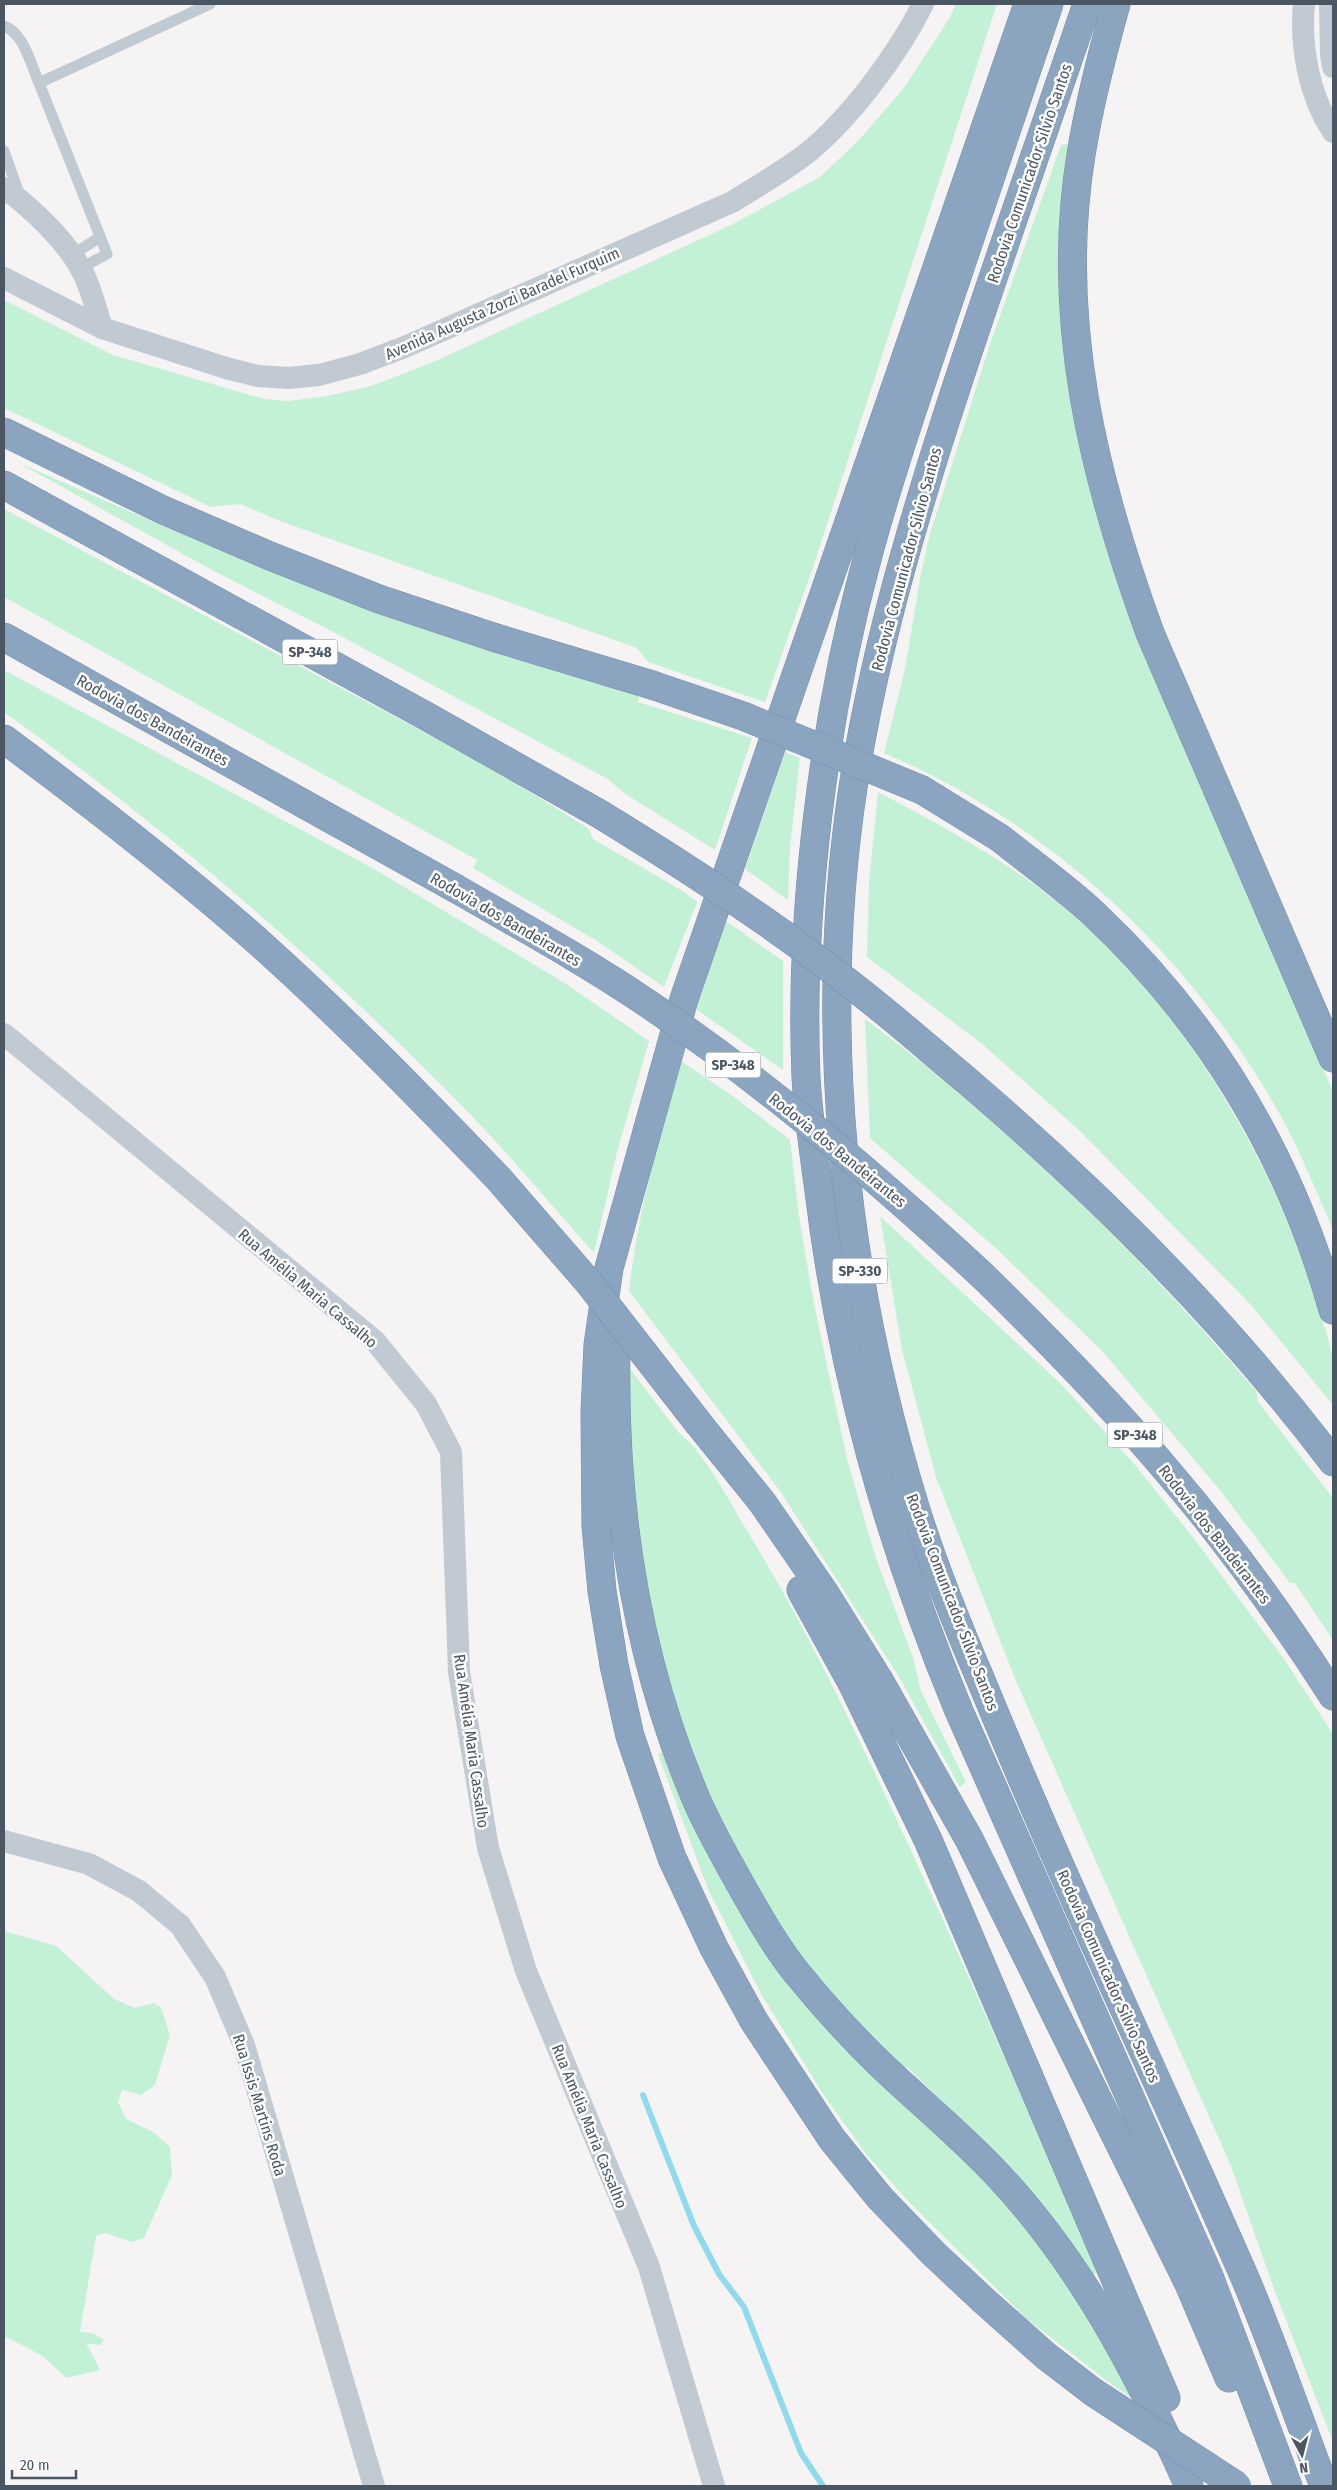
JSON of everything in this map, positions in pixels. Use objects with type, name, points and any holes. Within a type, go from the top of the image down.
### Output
[{"type":"highway","points":[[1028,4],[684,998],[636,1167],[609,1268],[598,1345],[594,1463],[596,1526],[602,1591],[614,1665],[630,1736],[672,1858],[714,1948],[754,2021],[821,2123],[880,2198],[933,2253],[1046,2356],[1093,2392],[1238,2486]]},
{"type":"highway","name":"Rodovia Comunicador Silvio Santos","points":[[1049,4],[910,418],[866,560],[847,646],[830,740],[811,895],[806,990],[806,1080],[827,1258],[858,1412],[879,1491],[903,1564],[930,1641],[959,1711],[1209,2276],[1288,2486]]},
{"type":"highway","name":"Rodovia Comunicador Silvio Santos","points":[[1087,4],[938,445],[896,586],[869,703],[854,784],[840,930],[836,1006],[837,1063],[845,1169],[867,1316],[892,1424],[916,1511],[956,1619],[1025,1787],[1246,2282],[1324,2486]]},
{"type":"highway","points":[[1116,4],[1093,90],[1080,156],[1074,223],[1073,295],[1079,362],[1089,426],[1104,495],[1124,562],[1150,633],[1333,1058]]},
{"type":"highway","points":[[4,432],[163,510],[343,584],[494,637],[652,685],[744,716],[922,790],[1000,838],[1094,914],[1154,976],[1193,1023],[1237,1087],[1273,1154],[1303,1218],[1333,1310]]},
{"type":"highway","name":"SP-348","points":[[4,485],[410,707],[598,813],[678,862],[755,914],[878,1006],[966,1080],[1074,1176],[1152,1253],[1237,1343],[1333,1462]]},
{"type":"highway","name":"Rodovia dos Bandeirantes","points":[[4,637],[456,888],[644,1001],[726,1060],[825,1136],[984,1276],[1080,1373],[1169,1472],[1222,1538],[1271,1605],[1333,1696]]},
{"type":"highway","points":[[4,739],[82,796],[169,866],[263,947],[355,1033],[498,1178],[590,1284],[701,1428],[762,1502],[824,1592],[880,1682],[969,1839],[1189,2284],[1258,2445],[1278,2486]]},
{"type":"highway","points":[[636,1167],[617,1296],[616,1420],[622,1502],[632,1570],[652,1673],[697,1802],[757,1912],[794,1969],[877,2061],[996,2173],[1041,2225],[1075,2272],[1122,2348],[1149,2399],[1189,2486]]},
{"type":"highway","points":[[701,1428],[817,1616],[928,1840],[1152,2363],[1199,2486]]},
{"type":"street","name":"Avenida Augusta Zorzi Baradel Furquim","points":[[4,278],[102,328],[226,368],[258,376],[288,378],[319,375],[360,364],[407,346],[732,202],[775,176],[836,127],[895,51],[923,4]]},
{"type":"street","points":[[1304,4],[1302,19],[1307,61],[1314,96],[1333,132]]},
{"type":"street","points":[[1330,4],[1333,67]]},
{"type":"street","points":[[13,194],[76,262],[102,328]]},
{"type":"street","name":"Rua Amélia Maria Cassalho","points":[[4,1034],[375,1342],[426,1404],[451,1452],[458,1672],[488,1848],[526,1971],[649,2267],[714,2486]]},
{"type":"street","name":"Rua Issis Martins Roda","points":[[4,1841],[89,1864],[139,1891],[180,1925],[216,1977],[244,2045],[374,2486]]},
{"type":"lane","points":[[39,83],[210,4]]},
{"type":"lane","points":[[4,26],[9,28],[19,38],[39,83],[107,254],[76,262]]},
{"type":"lane","points":[[4,151],[13,194]]},
{"type":"lane","points":[[76,262],[100,237]]},
{"type":"lane","points":[[4,1051],[33,1058]]},
{"type":"green space","points":[[956,4],[997,4],[813,567],[765,702],[648,662],[637,648],[283,522],[240,504],[211,507],[4,408],[4,300],[113,355],[264,399],[288,401],[328,396],[371,386],[431,363],[729,226],[820,177],[858,141],[904,88],[949,19]]},
{"type":"green space","points":[[1069,144],[1096,509],[1130,613],[1333,1092],[1333,1230],[1296,1146],[1270,1097],[1234,1042],[1194,989],[1151,940],[1104,894],[1054,852],[1000,815],[943,781],[884,753],[905,669],[921,573],[930,534],[991,341],[1061,145]]},
{"type":"green space","points":[[17,462],[172,530],[334,597],[639,696],[638,702],[752,738],[715,850],[624,793],[608,779],[339,635],[214,571]]},
{"type":"green space","points":[[4,509],[486,765],[588,828],[593,839],[681,890],[697,902],[664,987],[597,941],[473,868],[477,860],[4,597]]},
{"type":"green space","points":[[4,670],[376,870],[563,982],[649,1041],[617,1152],[594,1253],[482,1126],[411,1055],[300,950],[243,900],[126,804],[4,712]]},
{"type":"green space","points":[[785,752],[800,758],[790,848],[788,900],[745,869]]},
{"type":"green space","points":[[878,792],[947,829],[992,856],[1056,901],[1099,938],[1139,980],[1176,1027],[1211,1076],[1242,1128],[1293,1234],[1312,1287],[1331,1352],[1334,1372],[1333,1405],[1252,1306],[1080,1131],[981,1043],[867,957],[869,882]]},
{"type":"green space","points":[[726,921],[783,961],[783,1070],[696,1009]]},
{"type":"green space","points":[[865,1019],[971,1103],[1071,1194],[1166,1290],[1256,1391],[1258,1402],[1333,1498],[1333,1640],[1295,1583],[1290,1583],[1220,1490],[1104,1353],[998,1250],[870,1138]]},
{"type":"green space","points":[[681,1061],[737,1099],[790,1140],[799,1216],[813,1299],[847,1459],[874,1552],[913,1658],[921,1691],[966,1782],[960,1787],[898,1675],[780,1491],[629,1291],[644,1203],[657,1147]]},
{"type":"green space","points":[[880,1216],[1061,1384],[1136,1466],[1195,1540],[1284,1659],[1333,1734],[1333,2442],[1273,2286],[1231,2166],[1016,1681],[936,1477],[902,1350]]},
{"type":"green space","points":[[624,1361],[679,1433],[708,1465],[772,1573],[815,1652],[856,1734],[938,1909],[1053,2168],[1097,2273],[1089,2277],[1014,2180],[1016,2172],[907,2067],[902,2069],[812,1979],[727,1847],[670,1701],[633,1510]]},
{"type":"green space","points":[[667,1750],[723,1873],[1052,2255],[1144,2406],[1107,2381],[1027,2319],[909,2202],[867,2155],[825,2097],[761,1994],[708,1889],[658,1754]]},
{"type":"green space","points":[[4,1931],[56,1946],[114,1999],[135,2008],[153,2003],[161,2007],[170,2035],[155,2085],[141,2095],[122,2090],[118,2102],[126,2119],[153,2132],[170,2147],[172,2175],[144,2238],[132,2242],[105,2233],[96,2236],[80,2332],[93,2333],[104,2340],[100,2345],[86,2343],[100,2370],[66,2378],[43,2356],[4,2336]]},
{"type":"waterway","points":[[643,2095],[694,2226],[719,2274],[744,2307],[801,2453],[823,2486]]}]
